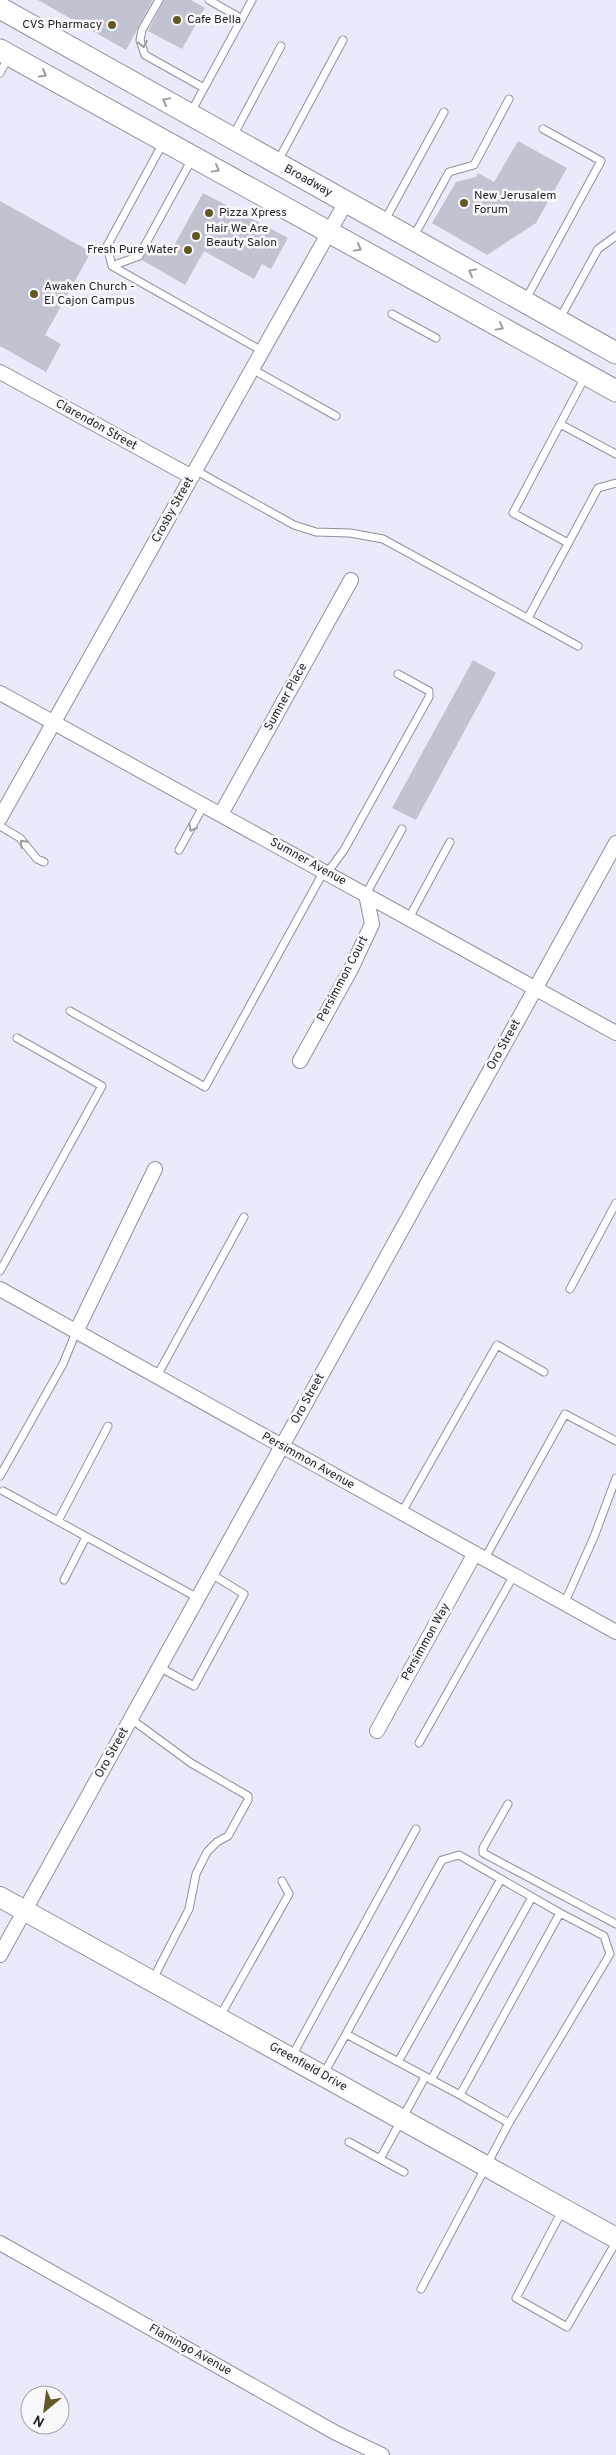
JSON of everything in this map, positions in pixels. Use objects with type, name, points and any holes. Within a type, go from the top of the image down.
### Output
[{"type":"main road","name":"Broadway","points":[[0,8],[616,352]]},
{"type":"main road","points":[[3,60],[164,140],[616,391]]},
{"type":"main road","name":"Greenfield Drive","points":[[0,1897],[616,2238]]},
{"type":"street","name":"Crosby Street","points":[[0,818],[346,202]]},
{"type":"street","name":"Clarendon Street","points":[[0,372],[193,474]]},
{"type":"street","name":"Sumner Place","points":[[221,814],[351,580]]},
{"type":"street","name":"Sumner Avenue","points":[[0,692],[616,1033]]},
{"type":"street","name":"Oro Street","points":[[0,1954],[616,843]]},
{"type":"street","name":"Persimmon Court","points":[[300,1061],[351,969],[372,924],[366,894]]},
{"type":"street","points":[[76,1332],[155,1169]]},
{"type":"street","name":"Persimmon Avenue","points":[[0,1289],[616,1632]]},
{"type":"street","name":"Persimmon Way","points":[[376,1731],[480,1556]]},
{"type":"street","name":"Flamingo Avenue","points":[[0,2243],[336,2433],[382,2455]]},
{"type":"lane","points":[[159,0],[142,30],[140,40],[146,56],[204,88]]},
{"type":"lane","points":[[209,0],[242,18]]},
{"type":"lane","points":[[190,114],[252,0]]},
{"type":"lane","points":[[277,163],[343,40]]},
{"type":"lane","points":[[232,138],[281,46]]},
{"type":"lane","points":[[413,239],[449,172],[474,166],[509,99]]},
{"type":"lane","points":[[384,223],[444,112]]},
{"type":"lane","points":[[525,301],[601,161],[543,129]]},
{"type":"lane","points":[[164,140],[107,246],[112,266],[262,351]]},
{"type":"lane","points":[[112,266],[138,256],[193,157]]},
{"type":"lane","points":[[559,320],[598,249],[616,236]]},
{"type":"lane","points":[[392,314],[436,338]]},
{"type":"lane","points":[[252,369],[336,416]]},
{"type":"lane","points":[[568,543],[513,513],[586,375]]},
{"type":"lane","points":[[560,424],[616,454]]},
{"type":"lane","points":[[193,474],[294,525],[316,532],[350,533],[383,539],[578,646]]},
{"type":"lane","points":[[528,618],[598,488],[616,483]]},
{"type":"lane","points":[[70,1011],[205,1086],[325,872],[344,850],[429,698],[429,691],[398,674]]},
{"type":"lane","points":[[179,850],[205,805]]},
{"type":"lane","points":[[0,826],[20,838],[37,859],[44,862]]},
{"type":"lane","points":[[366,894],[402,829]]},
{"type":"lane","points":[[409,918],[450,842]]},
{"type":"lane","points":[[0,1270],[102,1086],[17,1038]]},
{"type":"lane","points":[[570,1289],[616,1203]]},
{"type":"lane","points":[[156,1376],[244,1217]]},
{"type":"lane","points":[[0,1476],[63,1364],[76,1332]]},
{"type":"lane","points":[[402,1512],[497,1344],[544,1372]]},
{"type":"lane","points":[[480,1556],[565,1414],[616,1441]]},
{"type":"lane","points":[[58,1521],[108,1426]]},
{"type":"lane","points":[[564,1604],[594,1537],[616,1478]]},
{"type":"lane","points":[[2,1491],[198,1598]]},
{"type":"lane","points":[[64,1580],[86,1537]]},
{"type":"lane","points":[[159,1667],[194,1686],[244,1594],[211,1574]]},
{"type":"lane","points":[[419,1743],[514,1575]]},
{"type":"lane","points":[[131,1719],[192,1763],[248,1796],[248,1800],[228,1836],[217,1842],[208,1852],[196,1874],[189,1909],[152,1981]]},
{"type":"lane","points":[[508,1804],[483,1848],[483,1853],[616,1924]]},
{"type":"lane","points":[[291,2058],[416,1829]]},
{"type":"lane","points":[[322,2075],[442,1860],[459,1855],[604,1936],[610,1954],[509,2123],[421,2289]]},
{"type":"lane","points":[[398,2062],[500,1879]]},
{"type":"lane","points":[[219,2018],[289,1894],[282,1881]]},
{"type":"lane","points":[[380,2159],[532,1897]]},
{"type":"lane","points":[[460,2095],[560,1913]]},
{"type":"lane","points":[[346,2034],[509,2123]]},
{"type":"lane","points":[[348,2142],[404,2172]]},
{"type":"lane","points":[[563,2208],[516,2298],[567,2327],[616,2242]]},
{"type":"building","name":"CVS Pharmacy","points":[[38,0],[153,0],[126,50]]},
{"type":"building","name":"Cafe Bella","points":[[164,0],[191,0],[205,8],[182,49],[148,31]]},
{"type":"building","points":[[518,141],[567,168],[536,223],[487,255],[432,223],[456,182],[476,177],[478,173],[494,182]]},
{"type":"building","points":[[203,193],[288,238],[271,269],[262,264],[254,279],[204,251],[185,285],[142,260],[152,243],[170,253]]},
{"type":"building","name":"Awaken Church - El Cajon Campus","points":[[0,201],[91,252],[45,335],[61,344],[46,372],[0,346]]},
{"type":"building","points":[[473,660],[496,673],[416,820],[392,808]]},
{"type":"place","name":"Cafe Bella","points":[[177,20]]},
{"type":"place","name":"CVS Pharmacy","points":[[112,25]]},
{"type":"place","name":"New Jerusalem Forum","points":[[464,203]]},
{"type":"place","name":"Pizza Xpress","points":[[209,213]]},
{"type":"place","name":"Hair We Are Beauty Salon","points":[[196,236]]},
{"type":"place","name":"Fresh Pure Water","points":[[188,250]]},
{"type":"place","name":"Awaken Church - El Cajon Campus","points":[[34,294]]}]
